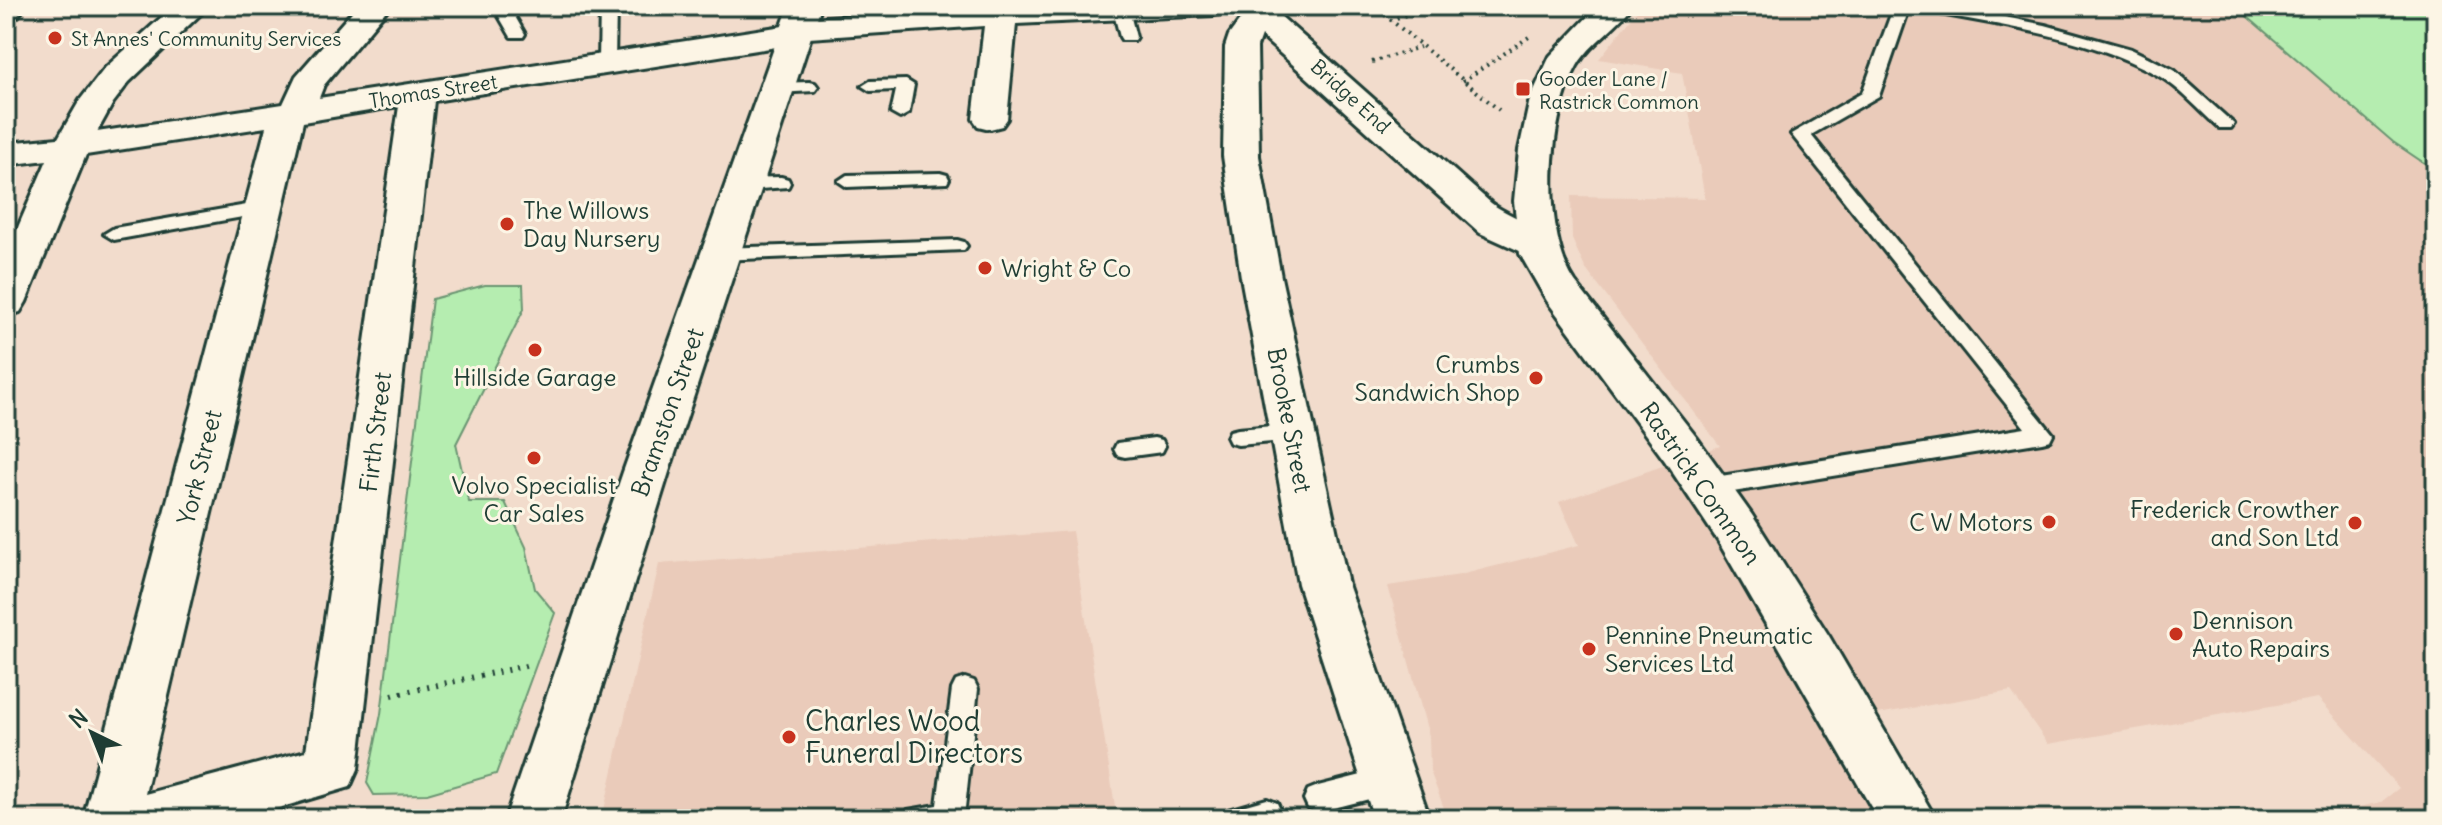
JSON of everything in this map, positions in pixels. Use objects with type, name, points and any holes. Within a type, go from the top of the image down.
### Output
[{"type":"street","points":[[6,302],[71,147],[107,85],[193,6]]},
{"type":"street","name":"York Street","points":[[111,819],[264,208],[292,114],[314,75],[374,6]]},
{"type":"street","name":"Thomas Street","points":[[6,154],[71,147],[418,94],[512,71],[607,62],[799,23],[1001,15],[1124,24],[1214,6]]},
{"type":"street","points":[[1536,243],[1533,188],[1541,128],[1555,75],[1574,48],[1616,6]]},
{"type":"street","name":"Bridge End","points":[[1255,10],[1494,224],[1536,243]]},
{"type":"street","name":"Brooke Street","points":[[1255,10],[1241,47],[1241,156],[1261,277],[1323,584],[1396,800]]},
{"type":"street","points":[[990,119],[1001,15]]},
{"type":"street","name":"Bramston Street","points":[[533,819],[720,254],[763,183],[793,88],[799,23]]},
{"type":"street","name":"Firth Street","points":[[148,819],[331,769],[418,94]]},
{"type":"street","name":"Rastrick Common","points":[[1536,243],[1548,271],[1563,294],[1708,487],[1759,567],[1908,819]]},
{"type":"lane","points":[[501,6],[517,34]]},
{"type":"lane","points":[[607,62],[608,6]]},
{"type":"lane","points":[[1708,487],[2042,434],[1800,134],[1870,96],[1902,6]]},
{"type":"lane","points":[[1924,6],[2045,30],[2125,52],[2168,74],[2225,124]]},
{"type":"lane","points":[[870,86],[906,85],[900,113]]},
{"type":"lane","points":[[847,181],[940,179]]},
{"type":"lane","points":[[114,234],[264,208]]},
{"type":"lane","points":[[720,254],[957,246]]},
{"type":"lane","points":[[1238,437],[1294,432]]},
{"type":"lane","points":[[1125,449],[1154,446]]},
{"type":"lane","points":[[918,819],[950,817],[965,689]]},
{"type":"lane","points":[[1318,799],[1396,800]]},
{"type":"lane","points":[[1238,819],[1267,812]]},
{"type":"path","points":[[1374,6],[1499,110]]},
{"type":"path","points":[[1390,20],[1435,6]]},
{"type":"path","points":[[1463,81],[1535,32]]},
{"type":"path","points":[[1373,62],[1421,46]]},
{"type":"path","points":[[340,706],[544,662]]},
{"type":"shaded area","points":[[1641,6],[2235,6],[2393,142],[2436,171],[2436,819],[2306,819],[2381,802],[2399,788],[2318,698],[2048,744],[2011,691],[1872,715],[1933,819],[1448,819],[1430,771],[1429,736],[1388,586],[1460,575],[1579,545],[1559,502],[1720,446],[1585,268],[1572,239],[1571,196],[1705,198],[1682,73],[1599,59]]},
{"type":"shaded area","points":[[1072,531],[1117,819],[602,819],[659,564]]},
{"type":"green space","points":[[2235,6],[2436,6],[2436,171],[2393,142]]},
{"type":"green space","points":[[485,285],[523,285],[524,309],[456,444],[469,502],[505,502],[526,547],[535,589],[555,613],[496,774],[427,794],[374,795],[367,783],[381,714],[432,299]]},
{"type":"place","name":"St Annes' Community Services","points":[[55,38]]},
{"type":"place","name":"Gooder Lane / Rastrick Common","points":[[1523,89]]},
{"type":"place","name":"The Willows Day Nursery","points":[[507,224]]},
{"type":"place","name":"Wright & Co","points":[[985,268]]},
{"type":"place","name":"Hillside Garage","points":[[535,350]]},
{"type":"place","name":"Crumbs Sandwich Shop","points":[[1536,378]]},
{"type":"place","name":"Volvo Specialist Car Sales","points":[[534,458]]},
{"type":"place","name":"C W Motors","points":[[2049,522]]},
{"type":"place","name":"Frederick Crowther and Son Ltd","points":[[2355,523]]},
{"type":"place","name":"Dennison Auto Repairs","points":[[2176,634]]},
{"type":"place","name":"Pennine Pneumatic Services Ltd","points":[[1589,649]]},
{"type":"place","name":"Charles Wood Funeral Directors","points":[[789,737]]}]
